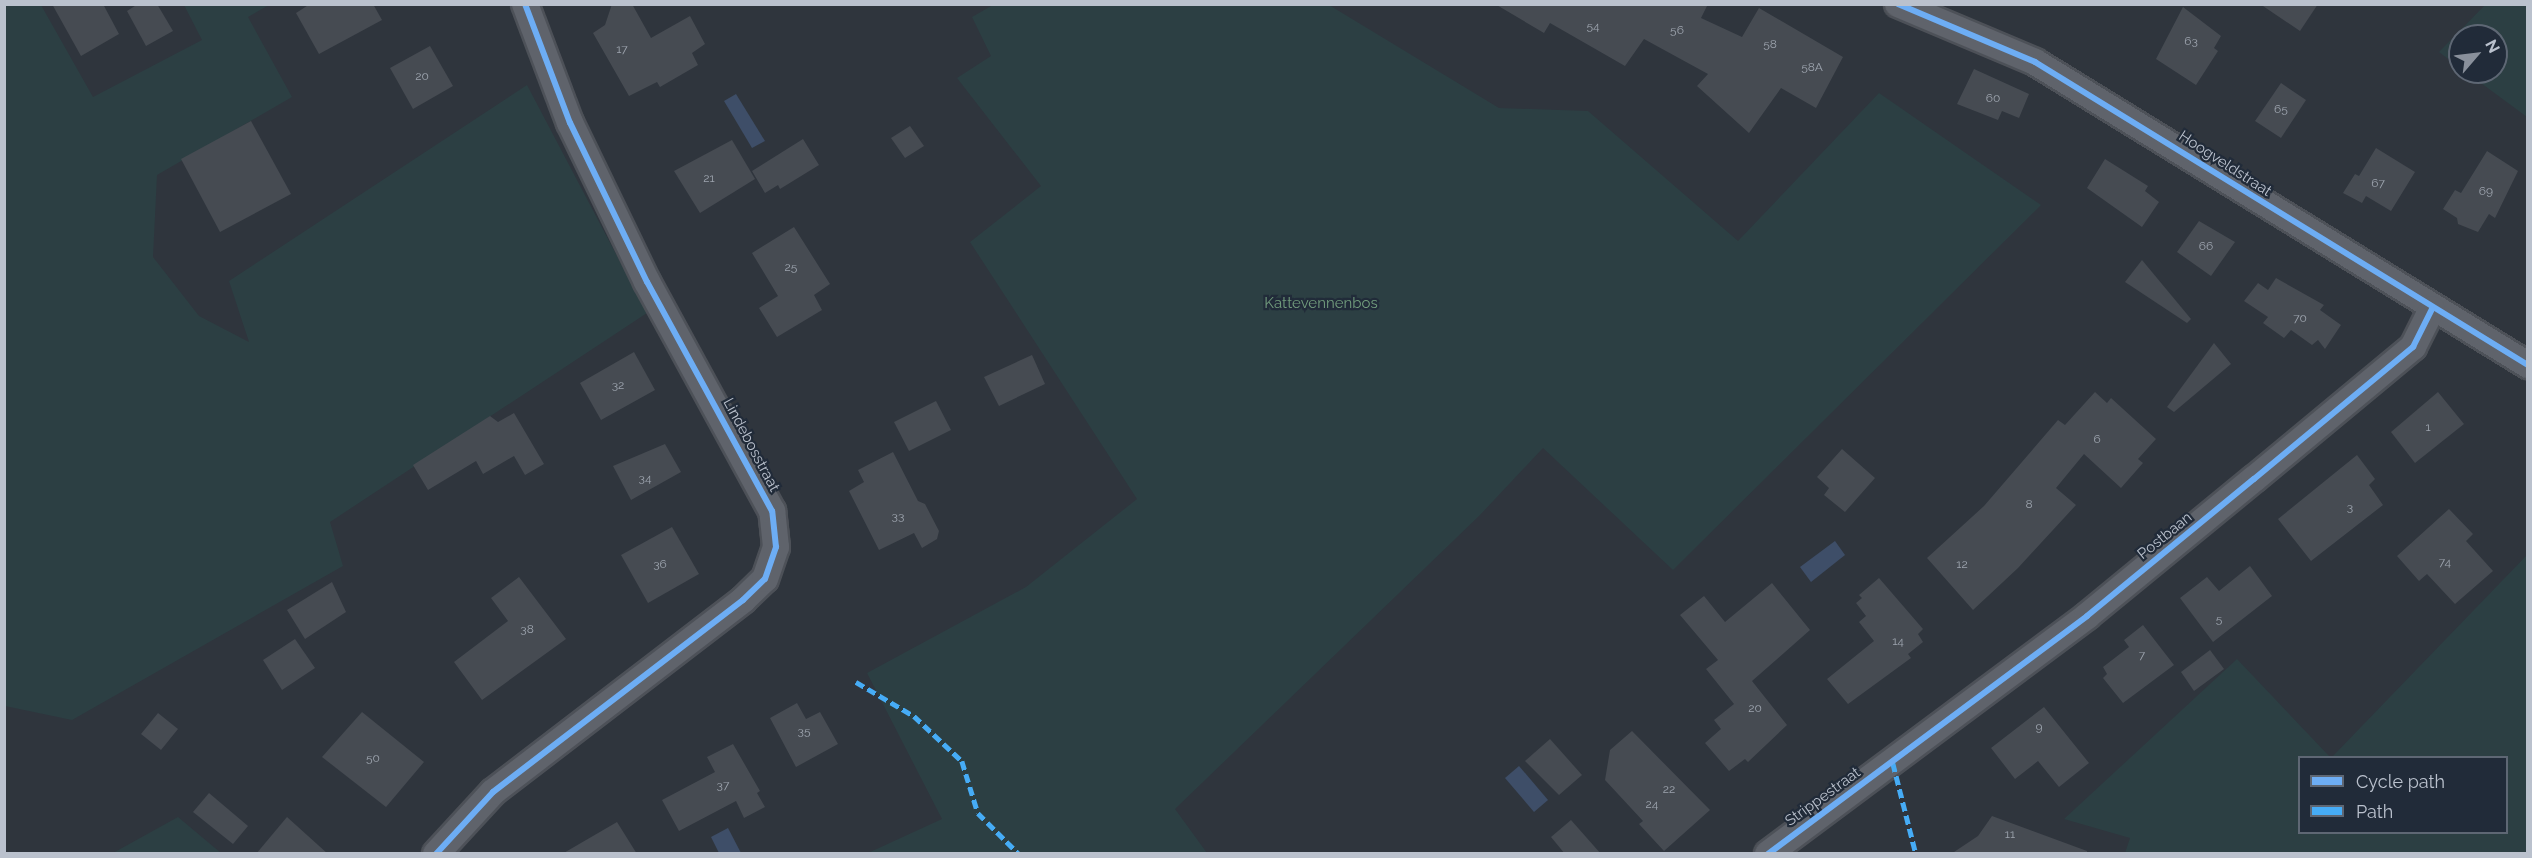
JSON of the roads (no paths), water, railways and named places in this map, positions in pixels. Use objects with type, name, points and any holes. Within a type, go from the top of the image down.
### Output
[{"type":"street","name":"Lindebosstraat","points":[[436,854],[493,792],[742,600],[765,579],[776,548],[772,511],[647,282],[575,134],[525,4]]},
{"type":"street","name":"Hoogveldstraat","points":[[1898,4],[2035,62],[2432,309],[2528,365]]},
{"type":"street","name":"Postbaan","points":[[1893,763],[2087,616],[2413,347],[2432,309]]},
{"type":"street","name":"Strippestraat","points":[[1768,854],[1817,814],[1893,763]]},
{"type":"water","points":[[736,94],[765,141],[752,148],[724,101]]},
{"type":"water","points":[[1835,541],[1845,555],[1811,582],[1800,567]]},
{"type":"water","points":[[1519,766],[1548,800],[1534,812],[1505,778]]},
{"type":"water","points":[[728,828],[741,853],[719,853],[711,837]]},
{"type":"park label","name":"Kattevennenbos","points":[[1321,304]]}]
